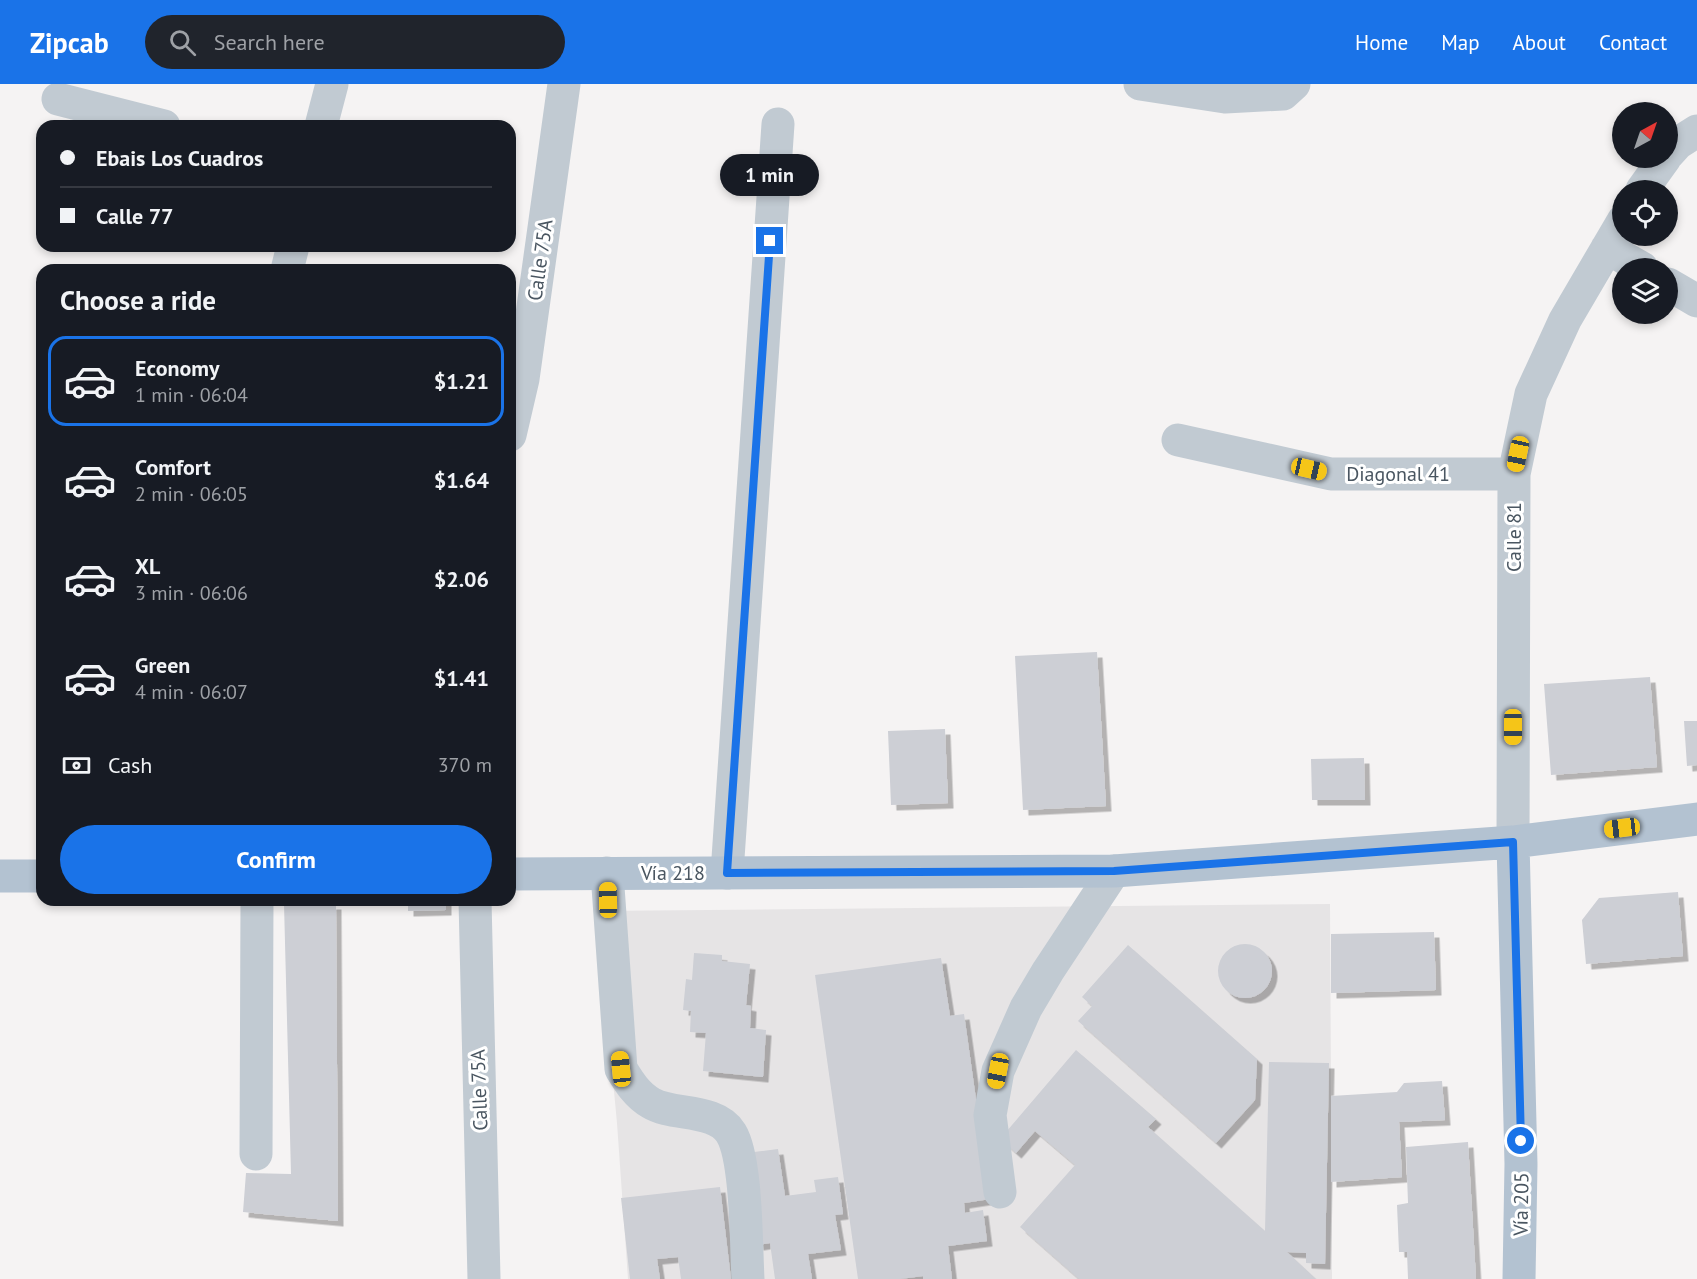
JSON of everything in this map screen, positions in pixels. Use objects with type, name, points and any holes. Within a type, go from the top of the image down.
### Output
[{"type":"main road","name":"Vía 218","points":[[516,874],[1114,871],[1513,842],[1697,819]]},
{"type":"main road","name":"Vía 205","points":[[1513,842],[1521,1164],[1519,1279]]},
{"type":"main road","points":[[0,876],[36,876]]},
{"type":"street","points":[[323,120],[332,84]]},
{"type":"street","name":"Calle 75A","points":[[516,409],[523,379],[564,84]]},
{"type":"street","points":[[1140,84],[1225,97],[1283,94],[1294,84]]},
{"type":"street","points":[[58,99],[140,120]]},
{"type":"street","points":[[727,873],[778,124]]},
{"type":"street","points":[[1678,143],[1697,131]]},
{"type":"street","name":"Calle 81","points":[[1513,842],[1514,474],[1531,394],[1565,320],[1612,239]]},
{"type":"street","points":[[1625,246],[1634,258]]},
{"type":"street","points":[[1678,290],[1697,301]]},
{"type":"street","name":"Diagonal 41","points":[[1178,440],[1331,474],[1514,474]]},
{"type":"street","points":[[1000,1192],[990,1115],[998,1071],[1026,1008],[1114,871]]},
{"type":"street","points":[[607,873],[621,1069],[635,1091],[652,1104],[710,1117],[730,1131],[739,1152],[748,1279]]},
{"type":"street","points":[[256,1154],[257,906]]},
{"type":"street","name":"Calle 75A","points":[[475,906],[484,1279]]},
{"type":"shaded area","points":[[1330,904],[1332,1279],[628,1279],[617,1123],[597,911]]},
{"type":"building","points":[[1097,652],[1106,806],[1023,810],[1015,656]]},
{"type":"building","points":[[1650,677],[1657,767],[1551,775],[1544,684]]},
{"type":"building","points":[[1684,721],[1697,721],[1697,765],[1687,766]]},
{"type":"building","points":[[945,729],[948,803],[891,805],[888,731]]},
{"type":"building","points":[[1364,758],[1365,800],[1312,800],[1311,759]]},
{"type":"building","points":[[1678,892],[1683,956],[1586,964],[1582,920],[1599,898]]},
{"type":"building","points":[[284,906],[336,906],[338,1221],[243,1212],[246,1173],[291,1174]]},
{"type":"building","points":[[408,906],[446,906],[446,910],[408,911]]},
{"type":"building","points":[[1434,932],[1436,990],[1331,993],[1331,934]]},
{"type":"building","points":[[1240,944],[1250,944],[1260,948],[1268,956],[1272,971],[1268,986],[1260,994],[1250,998],[1240,998],[1230,994],[1222,986],[1218,976],[1218,966],[1222,956],[1230,948]]},
{"type":"building","points":[[1128,945],[1257,1059],[1255,1100],[1216,1143],[1078,1021],[1092,1006],[1082,997]]},
{"type":"building","points":[[694,953],[722,955],[722,961],[750,964],[746,1005],[751,1006],[750,1028],[766,1030],[763,1077],[703,1071],[706,1033],[690,1032],[691,1011],[683,1010],[686,979],[692,980]]},
{"type":"building","points":[[941,958],[950,1016],[964,1014],[990,1199],[964,1203],[965,1213],[983,1210],[987,1241],[948,1246],[952,1279],[923,1279],[923,1276],[900,1279],[858,1279],[815,975]]},
{"type":"building","points":[[1076,1050],[1156,1119],[1148,1127],[1265,1231],[1269,1062],[1329,1063],[1325,1264],[1306,1263],[1306,1253],[1287,1252],[1316,1279],[1079,1279],[1020,1227],[1075,1165],[1035,1131],[1016,1153],[1000,1139]]},
{"type":"building","points":[[1442,1081],[1445,1120],[1399,1122],[1402,1177],[1331,1182],[1331,1096],[1397,1092],[1404,1083]]},
{"type":"building","points":[[1468,1142],[1476,1279],[1408,1279],[1407,1252],[1399,1252],[1397,1205],[1408,1203],[1406,1147]]},
{"type":"building","points":[[778,1149],[785,1196],[816,1192],[814,1180],[838,1177],[843,1214],[835,1215],[841,1250],[808,1254],[812,1279],[775,1279],[770,1243],[758,1245],[746,1153]]},
{"type":"building","points":[[720,1187],[731,1279],[681,1279],[678,1257],[657,1259],[660,1279],[630,1279],[621,1198]]},
{"type":"route","points":[[770,241],[727,873],[1114,871],[1513,842],[1521,1141]]}]
